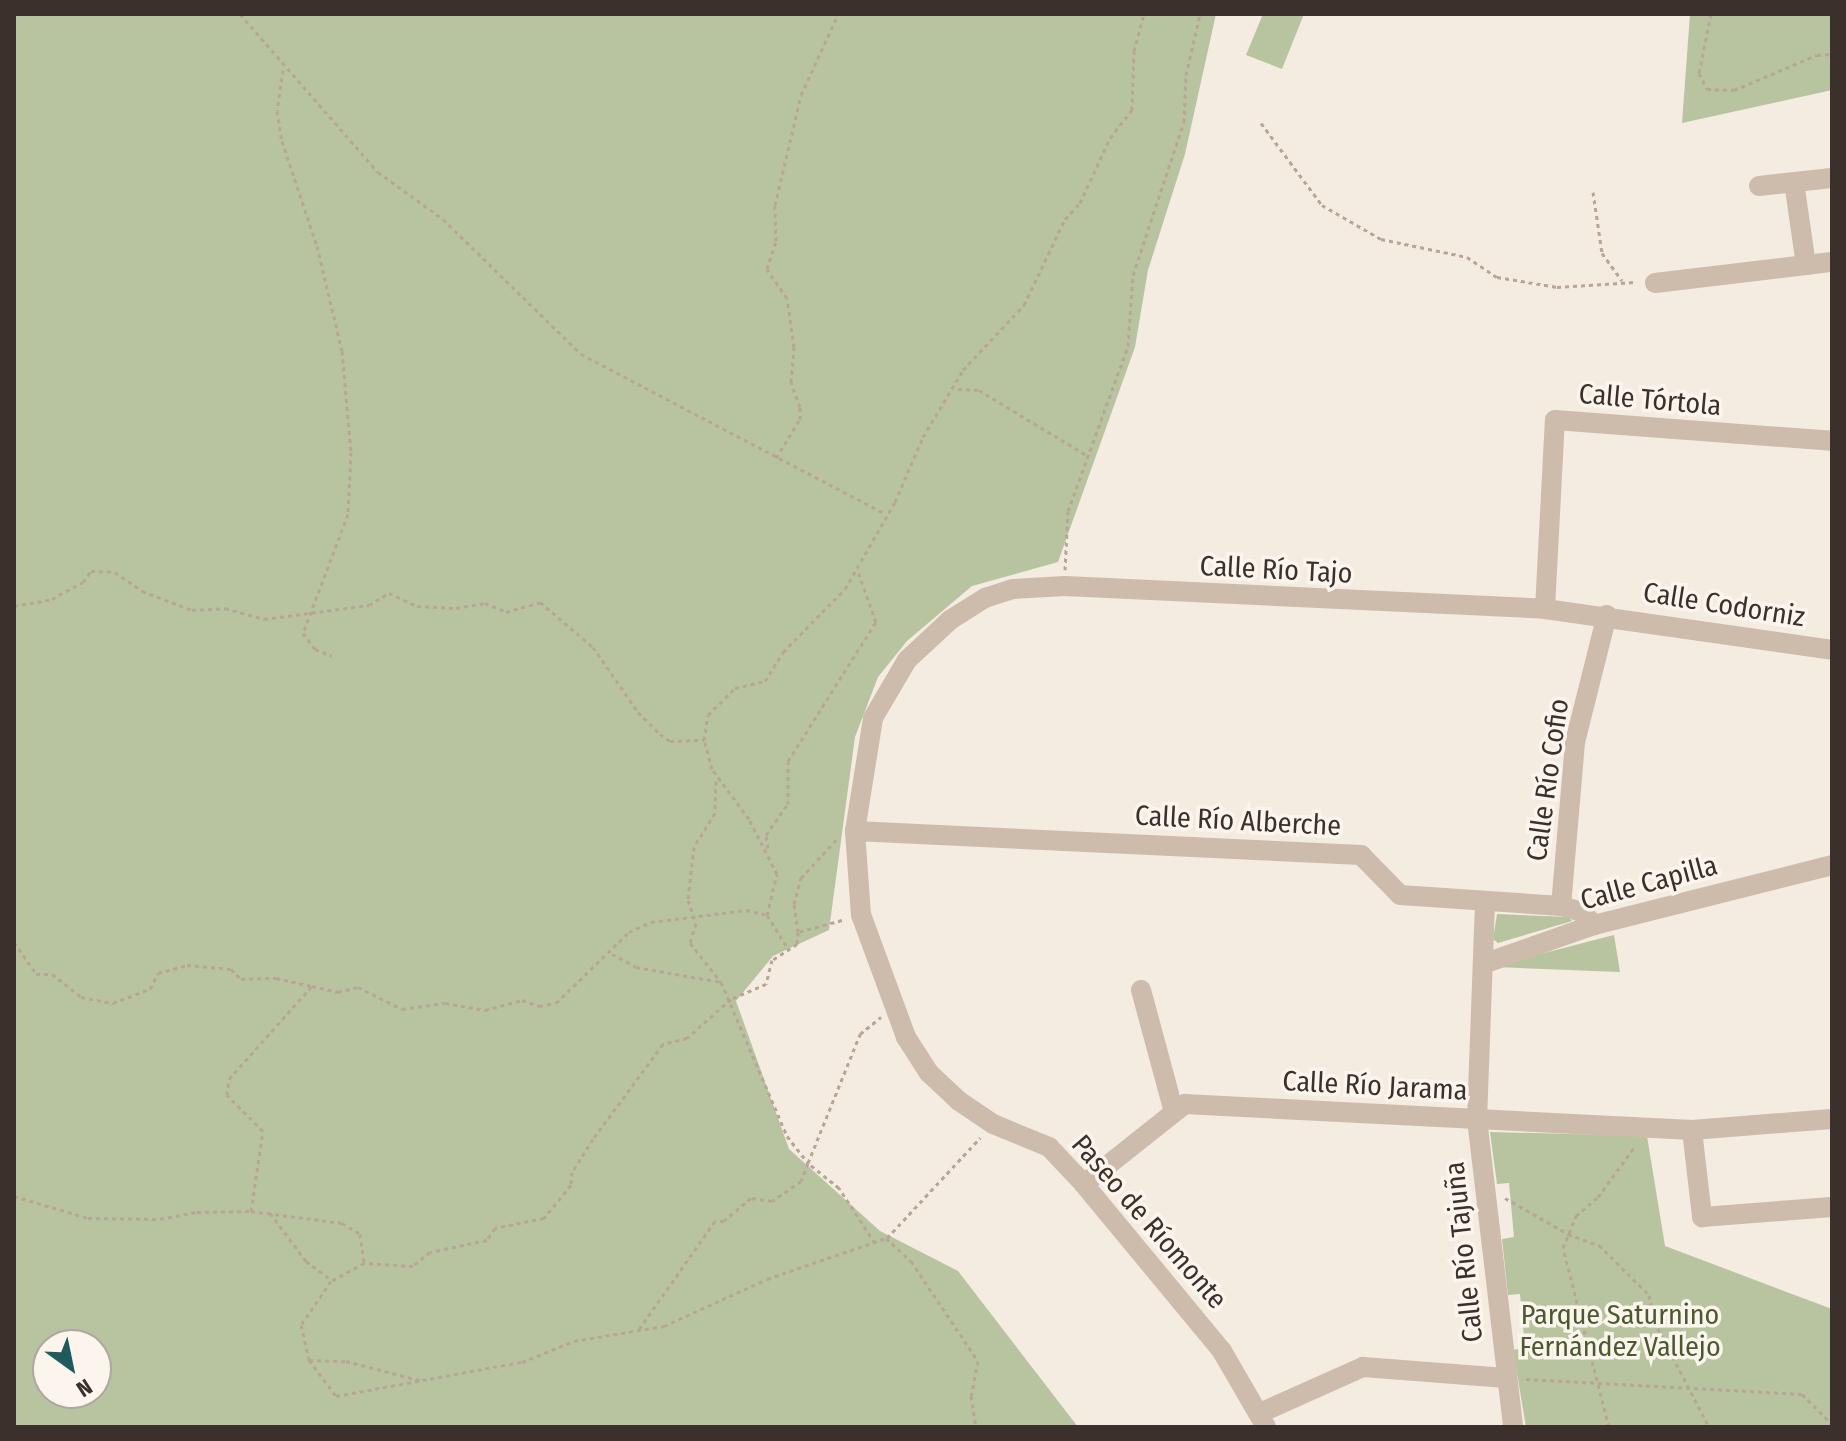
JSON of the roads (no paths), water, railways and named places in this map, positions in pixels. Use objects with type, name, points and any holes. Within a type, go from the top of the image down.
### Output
[{"type":"street","points":[[1759,186],[1832,178]]},
{"type":"street","points":[[1794,182],[1806,265]]},
{"type":"street","points":[[1655,283],[1832,262]]},
{"type":"street","name":"Calle Tórtola","points":[[1545,609],[1555,420],[1832,441]]},
{"type":"street","name":"Calle Río Tajo","points":[[950,620],[985,598],[1013,589],[1065,586],[1545,609],[1607,615]]},
{"type":"street","name":"Calle Codorniz","points":[[1607,615],[1832,650]]},
{"type":"street","name":"Calle Río Cofio","points":[[1561,906],[1575,742],[1607,615]]},
{"type":"street","name":"Paseo de Ríomonte","points":[[950,620],[907,660],[873,718],[855,831],[861,915],[893,1006],[929,1073],[993,1124],[1049,1147],[1084,1184],[1222,1351],[1263,1420]]},
{"type":"street","name":"Calle Río Alberche","points":[[855,831],[1361,855],[1400,895],[1561,906],[1582,912],[1594,925]]},
{"type":"street","name":"Calle Capilla","points":[[1483,964],[1594,925],[1832,865]]},
{"type":"street","points":[[1477,1119],[1485,902]]},
{"type":"street","points":[[1084,1184],[1173,1109],[1141,990]]},
{"type":"street","name":"Calle Río Jarama","points":[[1173,1109],[1185,1104],[1692,1130],[1832,1119]]},
{"type":"street","name":"Calle Río Tajuña","points":[[1477,1119],[1513,1427]]},
{"type":"street","points":[[1692,1130],[1702,1217],[1832,1207]]},
{"type":"street","points":[[1263,1420],[1363,1367],[1506,1378]]},
{"type":"park label","name":"Parque Saturnino Fernández Vallejo","points":[[1620,1331]]}]
